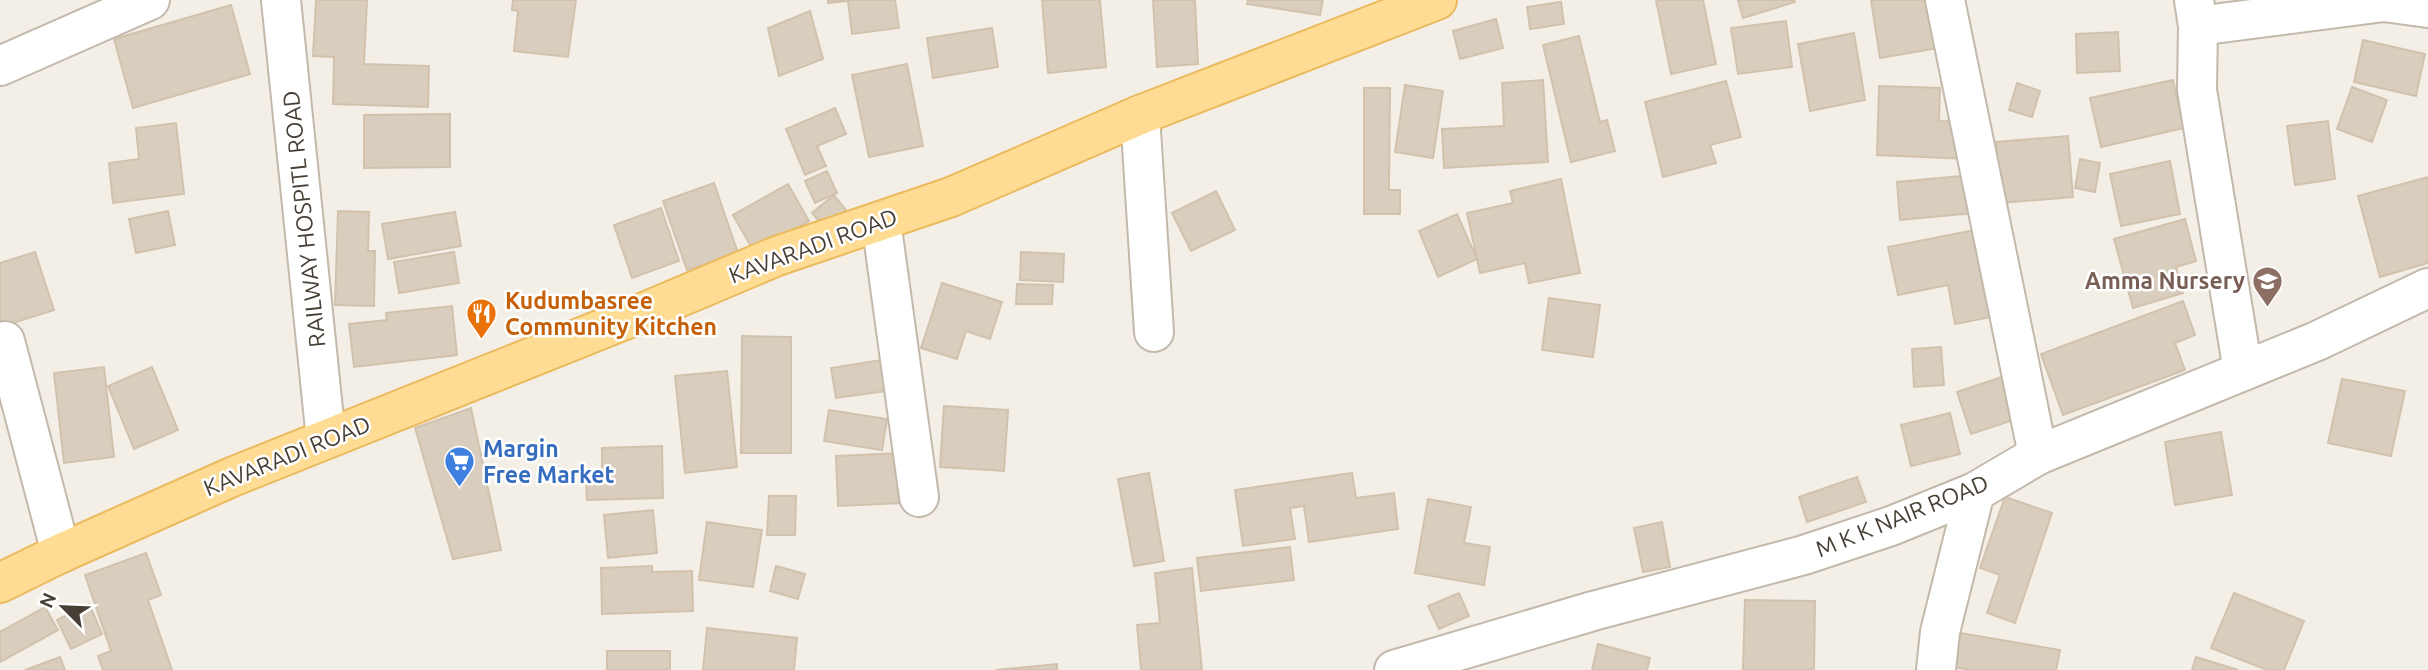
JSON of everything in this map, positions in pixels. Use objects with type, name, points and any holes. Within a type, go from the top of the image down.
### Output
[{"type":"main road","name":"KAVARADI ROAD","points":[[0,583],[232,477],[647,311],[777,256],[951,197],[1380,11],[1437,0]]},
{"type":"street","points":[[0,66],[150,0]]},
{"type":"street","name":"RAILWAY HOSPITL ROAD","points":[[281,0],[326,439]]},
{"type":"street","points":[[1945,0],[2038,454]]},
{"type":"street","points":[[2243,371],[2197,90],[2196,13],[2384,2],[2428,8]]},
{"type":"street","points":[[1140,115],[1154,332]]},
{"type":"street","points":[[881,222],[919,498]]},
{"type":"street","name":"M K K NAIR ROAD","points":[[1394,670],[1593,611],[1804,555],[1891,526],[1975,492],[2038,454],[2317,341],[2428,288]]},
{"type":"street","points":[[5,341],[61,553]]},
{"type":"street","points":[[1936,670],[1940,632],[1975,492]]},
{"type":"building","points":[[316,0],[367,0],[364,64],[429,66],[428,107],[333,104],[334,57],[313,56]]},
{"type":"building","points":[[513,0],[576,0],[568,57],[514,51],[518,11],[512,10]]},
{"type":"building","points":[[828,0],[895,0],[899,28],[852,34],[848,1],[828,3]]},
{"type":"building","points":[[1042,0],[1100,0],[1106,67],[1048,73]]},
{"type":"building","points":[[1153,0],[1195,0],[1198,64],[1157,67]]},
{"type":"building","points":[[1248,0],[1323,0],[1320,15],[1247,4]]},
{"type":"building","points":[[1656,0],[1703,0],[1716,64],[1671,74]]},
{"type":"building","points":[[1738,0],[1794,0],[1795,2],[1743,18]]},
{"type":"building","points":[[1871,0],[1936,0],[1944,47],[1880,58]]},
{"type":"building","points":[[1561,2],[1564,24],[1530,29],[1527,7]]},
{"type":"building","points":[[231,5],[250,74],[133,108],[114,39]]},
{"type":"building","points":[[810,11],[823,59],[779,76],[768,28]]},
{"type":"building","points":[[1496,19],[1503,48],[1460,59],[1453,31]]},
{"type":"building","points":[[1786,21],[1792,67],[1738,74],[1731,28]]},
{"type":"building","points":[[992,28],[998,67],[933,78],[927,38]]},
{"type":"building","points":[[2118,32],[2120,71],[2077,73],[2076,34]]},
{"type":"building","points":[[1854,33],[1865,100],[1810,111],[1798,44]]},
{"type":"building","points":[[1579,36],[1600,122],[1607,120],[1615,151],[1571,162],[1543,45]]},
{"type":"building","points":[[2363,40],[2425,54],[2416,96],[2354,82]]},
{"type":"building","points":[[907,64],[923,146],[869,157],[852,75]]},
{"type":"building","points":[[1543,80],[1548,162],[1444,168],[1442,129],[1504,126],[1502,83]]},
{"type":"building","points":[[2173,80],[2184,128],[2101,147],[2090,98]]},
{"type":"building","points":[[1726,81],[1741,137],[1710,145],[1716,163],[1663,177],[1645,102]]},
{"type":"building","points":[[2017,83],[2040,91],[2032,117],[2009,110]]},
{"type":"building","points":[[1405,85],[1443,91],[1433,158],[1395,152]]},
{"type":"building","points":[[1879,86],[1940,88],[1939,121],[1968,122],[1967,159],[1877,155]]},
{"type":"building","points":[[2352,87],[2387,100],[2372,142],[2337,129]]},
{"type":"building","points":[[1364,88],[1390,88],[1389,190],[1400,190],[1400,214],[1364,214]]},
{"type":"building","points":[[835,108],[846,134],[817,146],[826,166],[805,175],[786,129]]},
{"type":"building","points":[[450,114],[450,167],[364,168],[364,115]]},
{"type":"building","points":[[2328,121],[2335,179],[2295,185],[2287,126]]},
{"type":"building","points":[[176,123],[184,194],[113,203],[109,163],[139,159],[136,128]]},
{"type":"building","points":[[2068,136],[2073,197],[2001,203],[1996,142]]},
{"type":"building","points":[[2080,159],[2100,163],[2095,192],[2075,188]]},
{"type":"building","points":[[2170,161],[2180,214],[2121,226],[2110,174]]},
{"type":"building","points":[[827,171],[837,193],[815,203],[805,181]]},
{"type":"building","points":[[1971,175],[1974,213],[1900,220],[1897,182]]},
{"type":"building","points":[[2428,177],[2428,263],[2380,277],[2358,196]]},
{"type":"building","points":[[1561,179],[1580,273],[1529,283],[1525,263],[1480,273],[1467,213],[1513,203],[1510,191]]},
{"type":"building","points":[[714,183],[738,253],[687,270],[663,201]]},
{"type":"building","points":[[788,184],[809,221],[754,252],[733,215]]},
{"type":"building","points":[[1216,191],[1235,230],[1191,251],[1172,213]]},
{"type":"building","points":[[834,195],[850,215],[829,233],[812,213]]},
{"type":"building","points":[[661,208],[679,261],[632,278],[614,225]]},
{"type":"building","points":[[168,211],[175,245],[136,253],[129,219]]},
{"type":"building","points":[[338,211],[369,212],[368,251],[375,251],[374,306],[335,305]]},
{"type":"building","points":[[455,212],[461,246],[388,259],[382,224]]},
{"type":"building","points":[[1457,214],[1477,259],[1438,277],[1419,231]]},
{"type":"building","points":[[2185,219],[2196,261],[2176,267],[2183,293],[2133,308],[2114,239]]},
{"type":"building","points":[[1985,228],[2001,315],[1955,324],[1948,285],[1898,295],[1888,247]]},
{"type":"building","points":[[35,252],[54,310],[0,327],[0,263]]},
{"type":"building","points":[[454,252],[459,283],[399,293],[394,262]]},
{"type":"building","points":[[1021,252],[1064,254],[1063,282],[1020,280]]},
{"type":"building","points":[[942,283],[1002,302],[990,339],[966,331],[957,359],[921,348]]},
{"type":"building","points":[[1017,284],[1053,285],[1052,304],[1016,304]]},
{"type":"building","points":[[1549,298],[1600,305],[1593,357],[1542,350]]},
{"type":"building","points":[[2183,301],[2195,335],[2175,343],[2185,370],[2063,415],[2041,354]]},
{"type":"building","points":[[452,306],[457,355],[354,367],[349,324],[387,320],[386,313]]},
{"type":"building","points":[[742,336],[791,337],[791,453],[741,453]]},
{"type":"building","points":[[1941,347],[1944,385],[1914,387],[1912,349]]},
{"type":"building","points":[[882,360],[887,391],[836,398],[831,368]]},
{"type":"building","points":[[104,367],[114,457],[64,463],[54,373]]},
{"type":"building","points":[[152,367],[178,430],[134,449],[108,386]]},
{"type":"building","points":[[727,371],[737,467],[685,473],[675,376]]},
{"type":"building","points":[[2002,377],[2016,419],[1971,434],[1957,392]]},
{"type":"building","points":[[2342,379],[2405,391],[2391,456],[2328,443]]},
{"type":"building","points":[[944,406],[1008,410],[1004,471],[940,467]]},
{"type":"building","name":"Margin Free Market","points":[[471,408],[501,550],[453,559],[415,428]]},
{"type":"building","points":[[829,410],[887,419],[882,450],[824,441]]},
{"type":"building","points":[[1950,413],[1960,454],[1911,466],[1901,425]]},
{"type":"building","points":[[2221,432],[2232,495],[2175,505],[2165,442]]},
{"type":"building","points":[[662,446],[663,498],[587,500],[586,477],[602,477],[602,448]]},
{"type":"building","points":[[900,453],[902,503],[838,506],[836,456]]},
{"type":"building","points":[[1149,473],[1164,561],[1134,566],[1118,479]]},
{"type":"building","points":[[1352,473],[1356,498],[1394,493],[1398,529],[1309,542],[1304,506],[1290,508],[1295,539],[1243,546],[1235,490]]},
{"type":"building","points":[[1857,477],[1866,502],[1807,522],[1799,497]]},
{"type":"building","points":[[769,496],[796,496],[795,535],[767,535]]},
{"type":"building","points":[[2005,497],[2052,513],[2015,623],[1987,613],[2000,575],[1980,568]]},
{"type":"building","points":[[1428,499],[1471,507],[1464,543],[1490,547],[1484,585],[1415,573]]},
{"type":"building","points":[[653,510],[657,553],[608,558],[604,515]]},
{"type":"building","points":[[707,522],[762,530],[753,587],[699,580]]},
{"type":"building","points":[[1662,522],[1670,567],[1643,572],[1634,528]]},
{"type":"building","points":[[1290,547],[1294,580],[1201,591],[1197,558]]},
{"type":"building","points":[[146,553],[161,595],[148,600],[172,670],[103,670],[98,656],[111,651],[85,575]]},
{"type":"building","points":[[652,566],[652,572],[692,571],[693,611],[602,614],[601,568]]},
{"type":"building","points":[[776,566],[805,574],[798,599],[770,591]]},
{"type":"building","points":[[1192,568],[1202,670],[1141,670],[1137,625],[1160,623],[1155,573]]},
{"type":"building","points":[[1459,593],[1469,616],[1439,629],[1428,606]]},
{"type":"building","points":[[2234,593],[2304,621],[2284,670],[2267,670],[2211,648]]},
{"type":"building","points":[[1745,600],[1815,601],[1814,670],[1743,670]]},
{"type":"building","points":[[89,604],[102,634],[71,649],[57,620]]},
{"type":"building","points":[[45,607],[58,630],[0,662],[0,632]]},
{"type":"building","points":[[707,628],[797,638],[794,670],[703,670]]},
{"type":"building","points":[[1960,633],[2060,650],[2056,670],[1970,670],[1954,667]]},
{"type":"building","points":[[1598,644],[1650,658],[1647,670],[1592,670]]},
{"type":"building","points":[[607,651],[670,651],[670,670],[607,670]]},
{"type":"building","points":[[60,657],[65,670],[25,670]]},
{"type":"building","points":[[2196,657],[2238,670],[2192,670]]},
{"type":"building","points":[[1057,664],[1057,670],[996,670]]},
{"type":"place","name":"Amma Nursery","points":[[2268,308]]},
{"type":"place","name":"Kudumbasree Community Kitchen","points":[[482,341]]},
{"type":"place","name":"Margin Free Market","points":[[460,489]]}]
